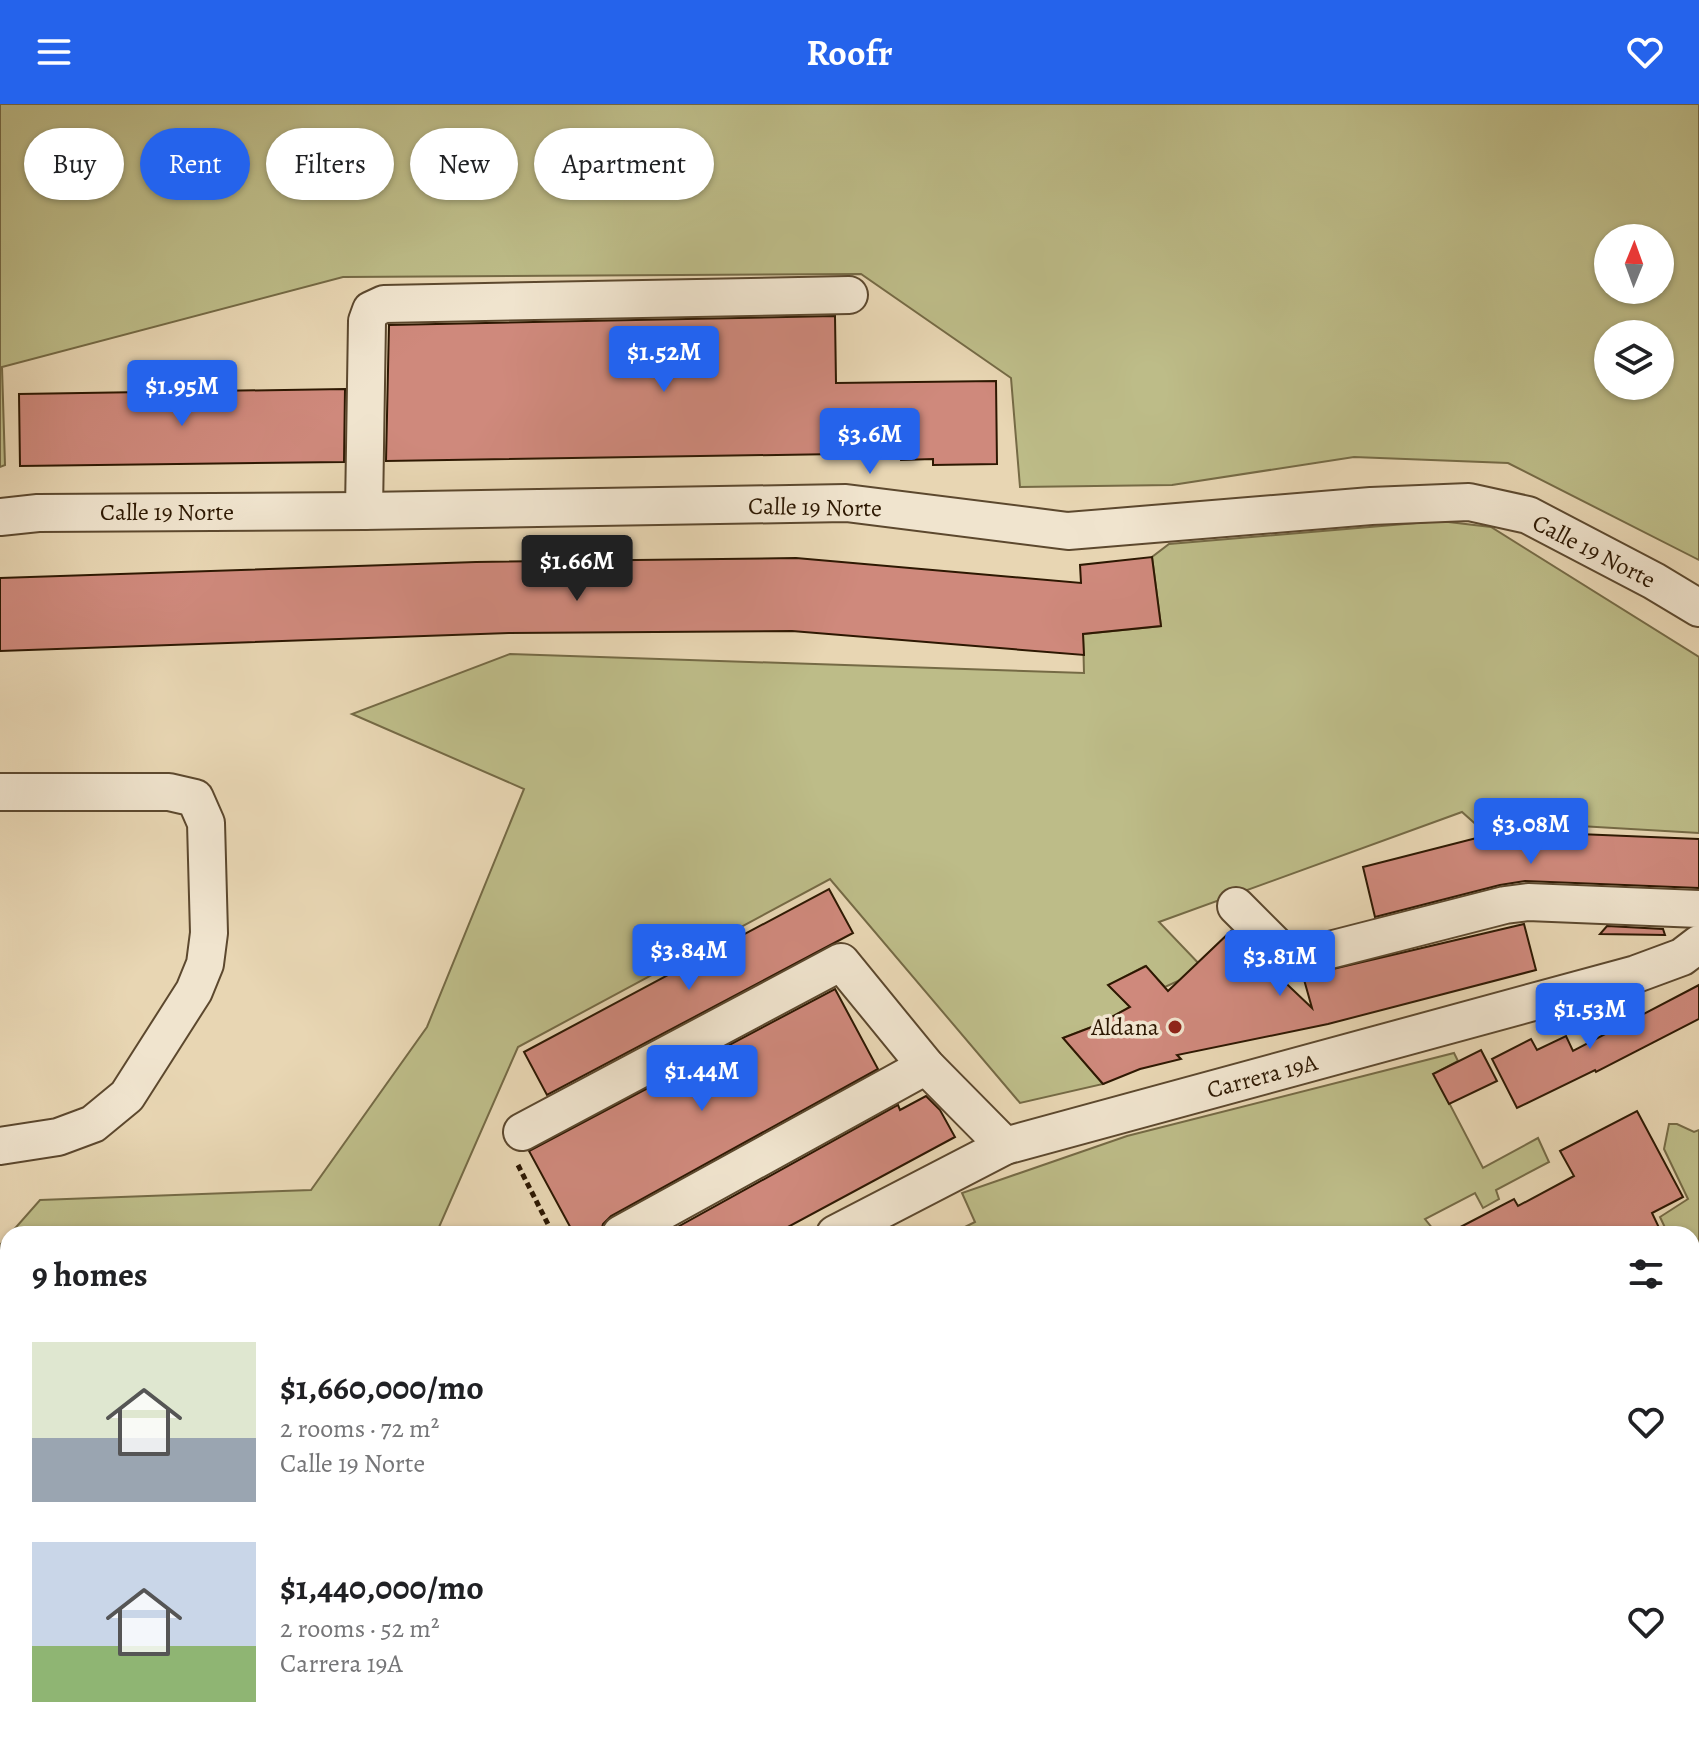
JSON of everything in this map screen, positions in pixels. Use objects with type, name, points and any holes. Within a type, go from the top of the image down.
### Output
[{"type":"street","points":[[364,511],[367,321],[371,310],[384,304],[849,295]]},
{"type":"street","name":"Calle 19 Norte","points":[[0,517],[38,513],[846,503],[1068,531],[1371,506],[1469,502],[1528,515],[1699,608]]},
{"type":"street","points":[[0,792],[169,792],[195,798],[206,823],[209,933],[205,964],[194,991],[127,1096],[93,1124],[58,1137],[0,1146]]},
{"type":"street","points":[[1236,906],[1281,951],[1292,956],[1310,955],[1505,905],[1528,902],[1699,909]]},
{"type":"street","name":"Carrera 19A","points":[[850,1226],[1005,1146],[1636,974],[1682,957],[1699,944]]},
{"type":"street","points":[[522,1132],[841,962],[926,1066],[1005,1146]]},
{"type":"street","points":[[636,1226],[926,1066]]},
{"type":"path","points":[[522,1132],[512,1152],[549,1226]]},
{"type":"shaded area","points":[[0,104],[1699,104],[1699,560],[1508,463],[1354,457],[1172,485],[1020,487],[1011,378],[861,274],[343,277],[2,367],[5,465],[0,467]]},
{"type":"shaded area","points":[[1440,521],[1491,527],[1699,657],[1699,833],[1509,822],[1481,829],[1462,812],[1159,922],[1204,969],[1165,987],[1145,966],[1109,985],[1130,1007],[1097,1025],[1063,1038],[1103,1084],[1020,1103],[830,879],[518,1047],[440,1226],[17,1226],[40,1200],[311,1190],[427,1027],[524,789],[352,714],[510,654],[1084,673],[1083,634],[1161,626],[1152,557],[1169,544]]},
{"type":"shaded area","points":[[1454,1053],[1458,1061],[1434,1074],[1483,1168],[1538,1138],[1549,1162],[1496,1190],[1499,1199],[1483,1208],[1475,1193],[1425,1219],[1431,1226],[967,1226],[975,1222],[962,1193],[1127,1136]]},
{"type":"shaded area","points":[[1669,1124],[1677,1124],[1694,1132],[1699,1130],[1699,1226],[1664,1226],[1660,1217],[1688,1199],[1664,1149]]},
{"type":"building","points":[[835,316],[836,383],[996,381],[997,464],[933,465],[933,459],[901,460],[900,453],[386,461],[389,325]]},
{"type":"building","points":[[345,389],[344,462],[20,466],[19,394]]},
{"type":"building","points":[[1152,557],[1161,626],[1083,634],[1084,655],[792,631],[509,633],[0,651],[0,578],[476,562],[796,558],[1081,583],[1080,565]]},
{"type":"building","points":[[1504,831],[1699,839],[1699,888],[1525,881],[1375,917],[1363,867]]},
{"type":"building","points":[[829,889],[853,933],[547,1095],[524,1052]]},
{"type":"building","points":[[1524,924],[1536,970],[1328,1024],[1177,1055],[1181,1059],[1140,1069],[1103,1084],[1063,1038],[1097,1025],[1130,1007],[1108,985],[1146,966],[1168,991],[1231,931],[1312,1008],[1303,976]]},
{"type":"building","points":[[1607,926],[1663,929],[1665,935],[1600,934]]},
{"type":"building","points":[[1699,985],[1699,1019],[1517,1108],[1492,1059],[1531,1039],[1537,1050],[1566,1036],[1573,1051]]},
{"type":"building","points":[[835,989],[878,1069],[611,1216],[602,1226],[570,1226],[529,1151]]},
{"type":"building","points":[[1481,1050],[1497,1081],[1449,1104],[1433,1074]]},
{"type":"building","points":[[926,1096],[940,1110],[955,1137],[790,1226],[679,1226],[898,1105],[900,1110]]},
{"type":"building","points":[[1637,1111],[1683,1197],[1652,1213],[1658,1226],[1462,1226],[1514,1199],[1518,1206],[1574,1176],[1560,1151]]},
{"type":"place","name":"Aldana","points":[[1175,1027]]}]
